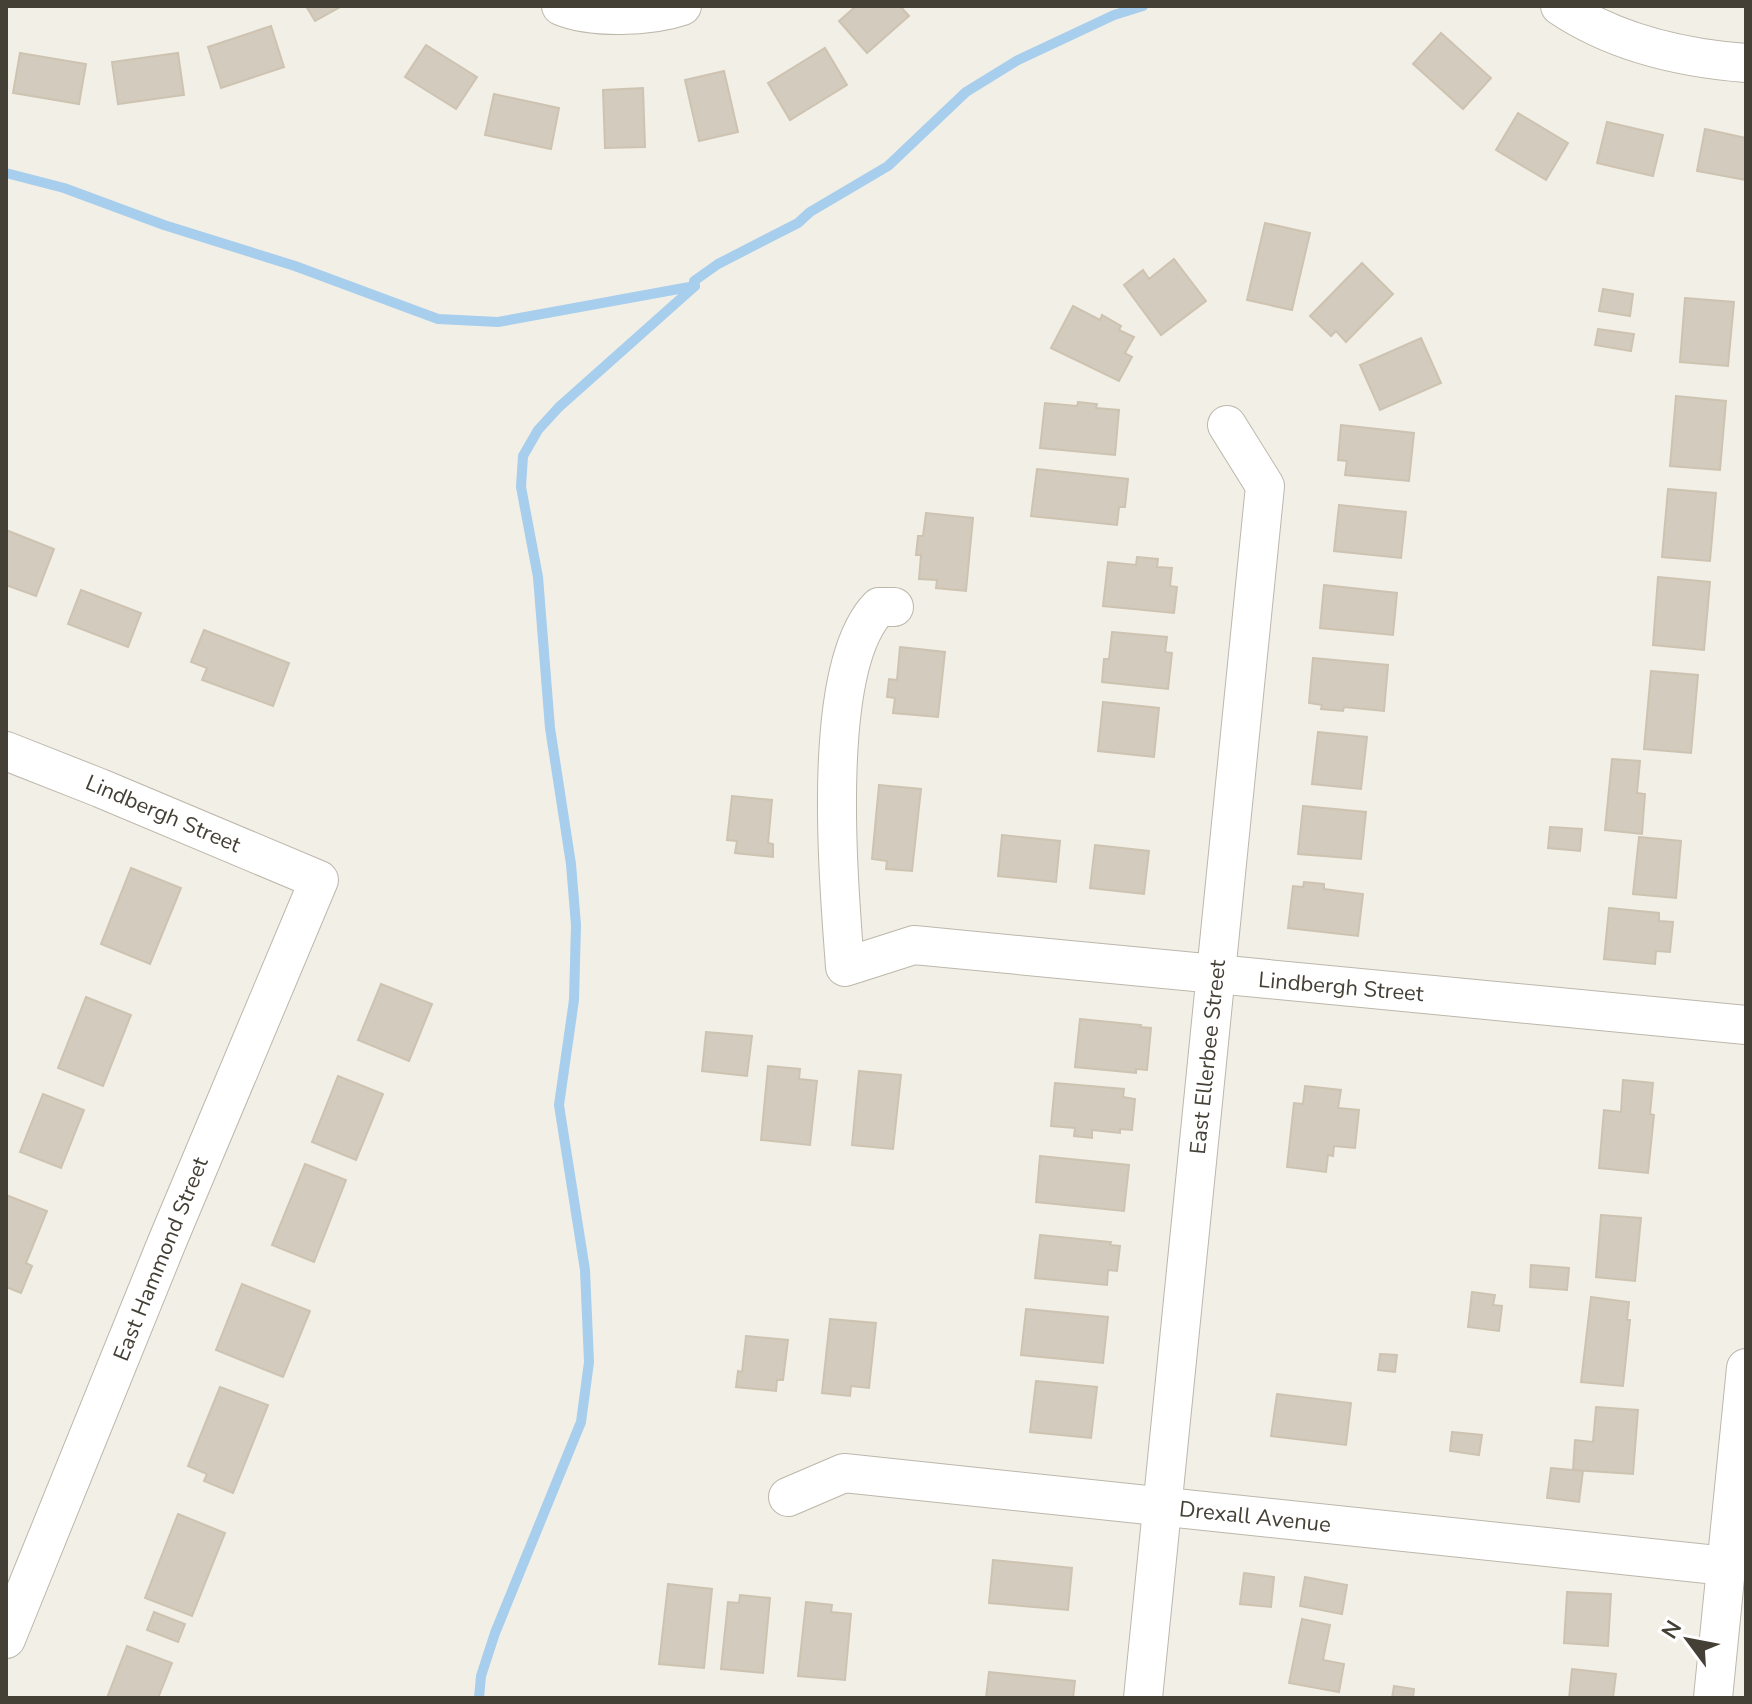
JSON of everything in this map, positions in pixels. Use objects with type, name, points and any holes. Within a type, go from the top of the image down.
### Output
[{"type":"street","points":[[561,6],[571,10],[625,14],[667,11],[682,6]]},
{"type":"street","points":[[1560,6],[1600,29],[1627,40],[1675,54],[1746,63]]},
{"type":"street","name":"East Ellerbee Street","points":[[1143,1698],[1265,486],[1227,425]]},
{"type":"street","name":"Lindbergh Street","points":[[894,607],[879,607],[868,618],[852,657],[839,732],[837,840],[845,967],[914,945],[1746,1025]]},
{"type":"street","name":"Lindbergh Street","points":[[6,751],[319,880]]},
{"type":"street","name":"East Hammond Street","points":[[6,1639],[167,1242],[319,880]]},
{"type":"street","points":[[1713,1698],[1746,1368]]},
{"type":"street","name":"Drexall Avenue","points":[[788,1497],[844,1473],[1726,1566]]},
{"type":"building","points":[[306,6],[342,6],[315,21]]},
{"type":"building","points":[[856,6],[900,6],[909,16],[867,53],[839,21]]},
{"type":"building","points":[[271,26],[284,67],[221,88],[208,47]]},
{"type":"building","points":[[1441,33],[1491,78],[1463,109],[1413,64]]},
{"type":"building","points":[[426,45],[477,77],[456,109],[405,77]]},
{"type":"building","points":[[825,48],[847,85],[790,120],[768,83]]},
{"type":"building","points":[[20,53],[86,64],[79,104],[13,93]]},
{"type":"building","points":[[178,53],[184,95],[118,104],[112,62]]},
{"type":"building","points":[[724,71],[738,132],[699,141],[685,80]]},
{"type":"building","points":[[643,88],[645,147],[605,148],[603,90]]},
{"type":"building","points":[[494,94],[559,108],[551,149],[485,135]]},
{"type":"building","points":[[1518,113],[1568,143],[1546,180],[1496,150]]},
{"type":"building","points":[[1607,122],[1663,135],[1653,176],[1597,163]]},
{"type":"building","points":[[1705,129],[1746,138],[1746,180],[1697,171]]},
{"type":"building","points":[[1265,223],[1310,233],[1292,310],[1247,300]]},
{"type":"building","points":[[1174,259],[1206,301],[1161,335],[1124,285],[1143,270],[1149,279]]},
{"type":"building","points":[[1362,263],[1393,294],[1346,342],[1336,331],[1331,336],[1310,316]]},
{"type":"building","points":[[1603,289],[1633,294],[1630,316],[1599,311]]},
{"type":"building","points":[[1685,298],[1734,302],[1728,366],[1680,362]]},
{"type":"building","points":[[1073,306],[1100,320],[1102,315],[1121,326],[1119,330],[1134,337],[1125,353],[1132,357],[1119,381],[1051,348]]},
{"type":"building","points":[[1598,329],[1634,334],[1631,351],[1595,345]]},
{"type":"building","points":[[1421,338],[1441,383],[1380,410],[1360,365]]},
{"type":"building","points":[[1676,396],[1726,401],[1720,470],[1670,466]]},
{"type":"building","points":[[1078,402],[1097,404],[1096,408],[1119,410],[1115,455],[1040,448],[1045,403],[1077,406]]},
{"type":"building","points":[[1341,425],[1414,433],[1409,481],[1345,475],[1347,461],[1338,460]]},
{"type":"building","points":[[1037,469],[1128,479],[1125,507],[1119,507],[1117,525],[1031,516]]},
{"type":"building","points":[[1668,489],[1716,493],[1710,561],[1662,557]]},
{"type":"building","points":[[1339,505],[1406,512],[1401,558],[1334,551]]},
{"type":"building","points":[[926,513],[973,518],[966,591],[936,588],[937,580],[919,579],[921,555],[916,555],[918,536],[923,536]]},
{"type":"building","points":[[6,530],[54,549],[36,596],[6,585]]},
{"type":"building","points":[[1137,557],[1158,559],[1157,567],[1172,568],[1170,586],[1177,587],[1174,613],[1103,606],[1108,562],[1136,565]]},
{"type":"building","points":[[1658,577],[1710,582],[1704,650],[1653,645]]},
{"type":"building","points":[[1324,585],[1397,593],[1393,635],[1320,628]]},
{"type":"building","points":[[81,590],[141,613],[128,647],[68,624]]},
{"type":"building","points":[[204,630],[289,663],[273,706],[202,680],[207,668],[191,662]]},
{"type":"building","points":[[1112,632],[1167,637],[1165,652],[1172,653],[1168,689],[1102,682],[1104,659],[1109,659]]},
{"type":"building","points":[[900,647],[945,652],[938,717],[893,713],[895,698],[887,697],[889,679],[897,680]]},
{"type":"building","points":[[1313,658],[1388,665],[1384,711],[1344,707],[1343,711],[1321,709],[1322,705],[1309,703]]},
{"type":"building","points":[[1651,671],[1698,675],[1691,753],[1644,749]]},
{"type":"building","points":[[1103,702],[1159,708],[1154,757],[1098,751]]},
{"type":"building","points":[[1318,732],[1367,737],[1361,789],[1312,784]]},
{"type":"building","points":[[1612,759],[1640,761],[1637,793],[1645,794],[1642,834],[1605,830]]},
{"type":"building","points":[[879,785],[921,789],[912,871],[886,869],[887,861],[872,859]]},
{"type":"building","points":[[732,796],[772,800],[768,843],[773,844],[773,857],[735,853],[737,841],[727,840]]},
{"type":"building","points":[[1303,806],[1366,812],[1361,859],[1298,854]]},
{"type":"building","points":[[1550,827],[1582,829],[1580,851],[1548,848]]},
{"type":"building","points":[[1002,835],[1060,841],[1056,882],[998,876]]},
{"type":"building","points":[[1639,837],[1681,841],[1676,898],[1633,894]]},
{"type":"building","points":[[1095,845],[1149,851],[1144,894],[1090,888]]},
{"type":"building","points":[[131,868],[181,888],[150,964],[101,944]]},
{"type":"building","points":[[1304,882],[1324,884],[1324,889],[1363,894],[1358,936],[1288,928],[1293,886],[1303,887]]},
{"type":"building","points":[[1609,908],[1659,913],[1659,921],[1673,922],[1670,952],[1656,951],[1655,964],[1604,959]]},
{"type":"building","points":[[381,984],[432,1004],[409,1061],[358,1040]]},
{"type":"building","points":[[86,997],[131,1015],[103,1086],[58,1068]]},
{"type":"building","points":[[1080,1019],[1151,1028],[1147,1070],[1136,1069],[1136,1073],[1075,1067]]},
{"type":"building","points":[[706,1032],[752,1036],[747,1076],[702,1071]]},
{"type":"building","points":[[768,1066],[800,1069],[799,1079],[817,1081],[810,1145],[761,1140]]},
{"type":"building","points":[[859,1071],[901,1075],[893,1149],[852,1145]]},
{"type":"building","points":[[338,1076],[383,1094],[356,1160],[312,1142]]},
{"type":"building","points":[[1623,1080],[1653,1083],[1650,1114],[1654,1115],[1648,1173],[1599,1168],[1604,1110],[1621,1112]]},
{"type":"building","points":[[1055,1083],[1124,1089],[1123,1097],[1135,1099],[1132,1130],[1120,1129],[1120,1133],[1092,1130],[1092,1138],[1074,1136],[1075,1128],[1051,1126]]},
{"type":"building","points":[[1305,1086],[1341,1090],[1338,1108],[1359,1110],[1355,1148],[1334,1146],[1333,1156],[1328,1155],[1326,1172],[1287,1167],[1294,1103],[1303,1104]]},
{"type":"building","points":[[43,1094],[84,1110],[61,1168],[20,1152]]},
{"type":"building","points":[[1040,1156],[1129,1165],[1124,1211],[1036,1202]]},
{"type":"building","points":[[305,1164],[346,1180],[314,1262],[272,1245]]},
{"type":"building","points":[[6,1195],[47,1211],[26,1263],[32,1266],[21,1293],[6,1287]]},
{"type":"building","points":[[1601,1215],[1641,1218],[1635,1281],[1596,1277]]},
{"type":"building","points":[[1040,1235],[1111,1242],[1110,1245],[1120,1246],[1117,1271],[1108,1270],[1107,1285],[1035,1278]]},
{"type":"building","points":[[1531,1265],[1569,1268],[1567,1290],[1530,1287]]},
{"type":"building","points":[[242,1284],[310,1311],[283,1377],[216,1350]]},
{"type":"building","points":[[1472,1292],[1495,1295],[1493,1305],[1502,1306],[1499,1331],[1468,1327]]},
{"type":"building","points":[[1591,1297],[1629,1302],[1623,1386],[1581,1382]]},
{"type":"building","points":[[1026,1309],[1108,1317],[1103,1363],[1021,1355]]},
{"type":"building","points":[[830,1319],[876,1323],[869,1388],[851,1386],[850,1396],[822,1393]]},
{"type":"building","points":[[746,1336],[788,1340],[783,1380],[777,1380],[776,1391],[736,1387],[738,1371],[742,1372]]},
{"type":"building","points":[[1380,1354],[1397,1355],[1395,1372],[1378,1370]]},
{"type":"building","points":[[1036,1381],[1097,1387],[1091,1438],[1030,1432]]},
{"type":"building","points":[[220,1387],[268,1405],[233,1493],[204,1481],[207,1474],[188,1466]]},
{"type":"building","points":[[1277,1394],[1351,1403],[1346,1445],[1271,1436]]},
{"type":"building","points":[[1596,1407],[1638,1410],[1633,1474],[1573,1470],[1575,1440],[1593,1442]]},
{"type":"building","points":[[1452,1432],[1482,1435],[1479,1455],[1450,1451]]},
{"type":"building","points":[[1551,1468],[1583,1471],[1579,1502],[1547,1498]]},
{"type":"building","points":[[178,1514],[225,1533],[192,1616],[145,1598]]},
{"type":"building","points":[[993,1560],[1072,1568],[1068,1610],[989,1603]]},
{"type":"building","points":[[1244,1573],[1274,1577],[1271,1607],[1240,1604]]},
{"type":"building","points":[[1305,1577],[1347,1585],[1342,1614],[1300,1606]]},
{"type":"building","points":[[668,1584],[712,1589],[704,1668],[659,1664]]},
{"type":"building","points":[[1567,1592],[1611,1594],[1608,1646],[1564,1643]]},
{"type":"building","points":[[740,1595],[770,1598],[763,1673],[721,1669],[728,1602],[739,1603]]},
{"type":"building","points":[[806,1602],[832,1605],[831,1612],[851,1614],[845,1680],[798,1676]]},
{"type":"building","points":[[154,1612],[185,1624],[178,1642],[147,1630]]},
{"type":"building","points":[[1302,1619],[1330,1625],[1323,1660],[1344,1664],[1339,1692],[1289,1683]]},
{"type":"building","points":[[127,1646],[172,1663],[158,1698],[107,1698]]},
{"type":"building","points":[[1572,1669],[1616,1674],[1613,1698],[1569,1698]]},
{"type":"building","points":[[989,1672],[1075,1681],[1073,1698],[986,1698]]},
{"type":"building","points":[[1394,1686],[1414,1689],[1413,1698],[1392,1698]]},
{"type":"waterway","points":[[6,173],[64,188],[164,225],[295,266],[438,319],[498,322],[695,286],[694,281],[718,264],[798,223],[810,212],[888,166],[966,92],[1018,60],[1114,15],[1143,6]]},
{"type":"waterway","points":[[479,1698],[481,1676],[495,1633],[581,1422],[589,1362],[585,1270],[559,1105],[574,1000],[576,925],[571,864],[550,728],[538,577],[521,487],[523,456],[538,430],[559,407],[695,286]]}]
